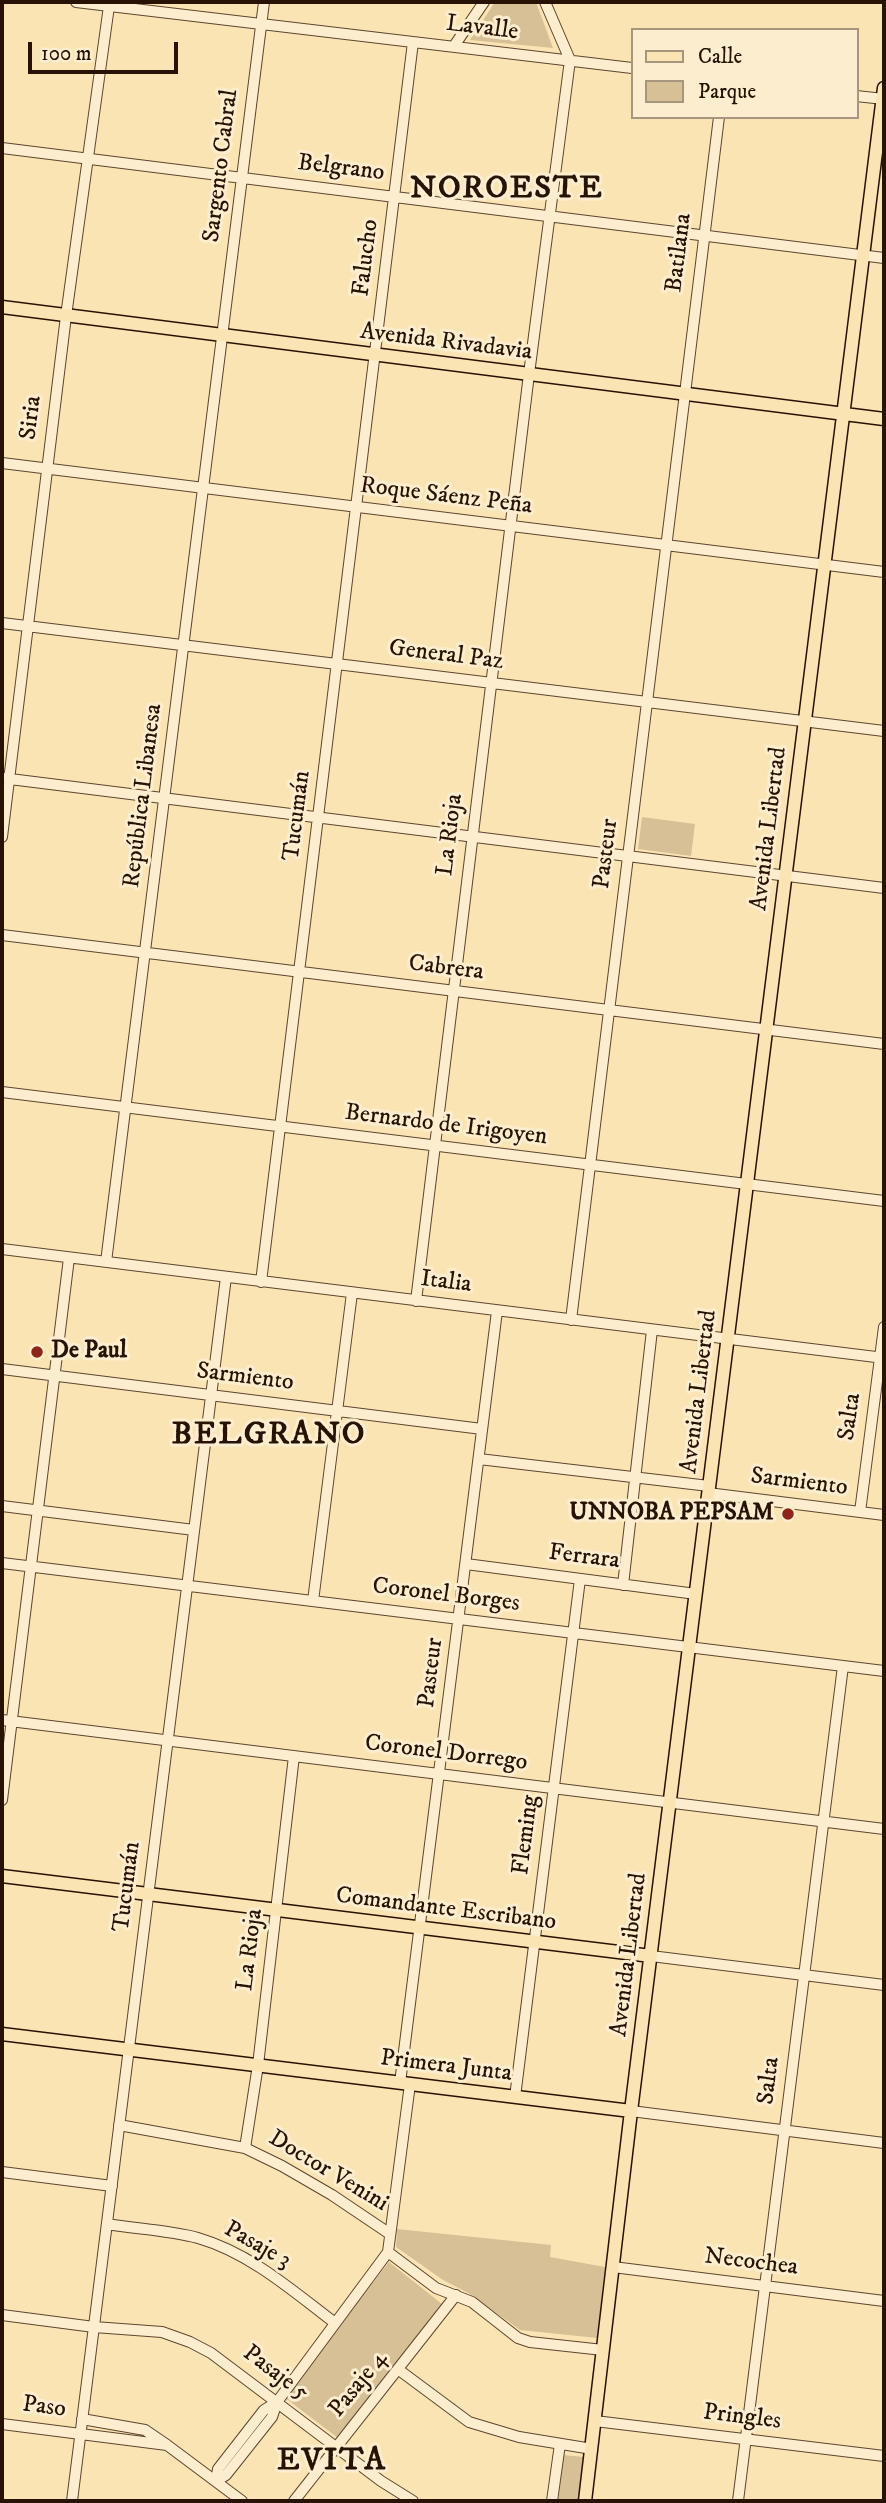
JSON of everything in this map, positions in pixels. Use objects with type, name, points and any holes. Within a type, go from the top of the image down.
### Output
[{"type":"main road","name":"Avenida Libertad","points":[[586,2501],[708,1489],[884,96]]},
{"type":"main road","name":"Avenida Rivadavia","points":[[2,307],[884,419]]},
{"type":"main road","name":"Comandante Escribano","points":[[2,1876],[651,1956]]},
{"type":"main road","name":"Primera Junta","points":[[2,2034],[631,2111]]},
{"type":"street","name":"Lavalle","points":[[76,2],[630,68]]},
{"type":"street","name":"Sargento Cabral","points":[[223,336],[264,2]]},
{"type":"street","points":[[454,46],[484,2]]},
{"type":"street","points":[[545,2],[570,60]]},
{"type":"street","name":"Siria","points":[[2,837],[5,779],[28,626],[66,316],[109,6]]},
{"type":"street","name":"Falucho","points":[[377,355],[413,42]]},
{"type":"street","name":"La Rioja","points":[[416,1301],[510,526],[570,60]]},
{"type":"street","points":[[858,96],[884,96]]},
{"type":"street","name":"Batilana","points":[[684,394],[719,119]]},
{"type":"street","name":"Belgrano","points":[[2,148],[884,258]]},
{"type":"street","name":"República Libanesa","points":[[106,1262],[223,336]]},
{"type":"street","name":"Tucumán","points":[[261,1282],[377,355]]},
{"type":"street","name":"Pasteur","points":[[571,1320],[684,394]]},
{"type":"street","name":"Roque Sáenz Peña","points":[[2,463],[884,572]]},
{"type":"street","name":"General Paz","points":[[2,623],[884,731]]},
{"type":"street","points":[[5,779],[884,888]]},
{"type":"street","name":"Cabrera","points":[[2,935],[884,1044]]},
{"type":"street","name":"Bernardo de Irigoyen","points":[[2,1092],[884,1201]]},
{"type":"street","name":"Italia","points":[[2,1249],[882,1358]]},
{"type":"street","points":[[2,1800],[7,1721],[30,1566],[69,1258]]},
{"type":"street","name":"Tucumán","points":[[72,2501],[226,1277]]},
{"type":"street","points":[[313,1601],[352,1293]]},
{"type":"street","name":"Pasteur","points":[[388,2252],[420,1927],[497,1311]]},
{"type":"street","name":"Salta","points":[[860,1511],[884,1327]]},
{"type":"street","points":[[623,1585],[652,1330]]},
{"type":"street","name":"Sarmiento","points":[[2,1370],[482,1429]]},
{"type":"street","name":"Sarmiento","points":[[479,1459],[635,1477],[884,1515]]},
{"type":"street","points":[[2,1506],[194,1530]]},
{"type":"street","name":"Coronel Borges","points":[[2,1563],[884,1671]]},
{"type":"street","name":"Ferrara","points":[[466,1564],[696,1594]]},
{"type":"street","name":"Fleming","points":[[515,2097],[580,1579]]},
{"type":"street","name":"Salta","points":[[738,2501],[843,1666]]},
{"type":"street","name":"Coronel Dorrego","points":[[7,1721],[884,1829]]},
{"type":"street","name":"La Rioja","points":[[245,2148],[258,2065],[294,1756]]},
{"type":"street","name":"Comandante Escribano","points":[[651,1956],[884,1985]]},
{"type":"street","name":"Primera Junta","points":[[631,2111],[884,2143]]},
{"type":"street","name":"Doctor Venini","points":[[119,2125],[245,2148],[322,2189],[390,2234]]},
{"type":"street","points":[[2,2172],[111,2186]]},
{"type":"street","name":"Pasaje 3","points":[[107,2224],[195,2238],[217,2245],[261,2267],[335,2323]]},
{"type":"street","points":[[216,2480],[226,2475],[272,2417],[277,2402],[388,2252]]},
{"type":"street","name":"Doctor Venini","points":[[388,2252],[436,2288],[472,2302],[518,2338],[530,2342],[603,2350]]},
{"type":"street","name":"Necochea","points":[[613,2267],[884,2301]]},
{"type":"street","name":"Pasaje 4","points":[[294,2501],[456,2295]]},
{"type":"street","points":[[2,2315],[94,2327]]},
{"type":"street","name":"Pasaje 5","points":[[94,2327],[162,2332],[191,2342],[211,2353],[413,2501]]},
{"type":"street","points":[[398,2370],[469,2422],[519,2437],[592,2449]]},
{"type":"street","points":[[82,2419],[145,2430],[242,2501]]},
{"type":"street","name":"Pringles","points":[[595,2421],[884,2456]]},
{"type":"street","name":"Paso","points":[[2,2424],[167,2445]]},
{"type":"street","points":[[552,2501],[560,2444]]},
{"type":"green space","points":[[495,2],[536,2],[553,48],[470,40]]},
{"type":"green space","points":[[642,817],[695,824],[691,856],[638,849]]},
{"type":"green space","points":[[397,2229],[551,2245],[550,2257],[605,2267],[597,2338],[520,2330],[470,2294],[443,2280],[396,2247]]},
{"type":"green space","points":[[389,2262],[442,2304],[338,2438],[284,2397]]},
{"type":"green space","points":[[563,2455],[584,2457],[578,2501],[558,2501]]},
{"type":"place","name":"De Paul","points":[[37,1352]]},
{"type":"place","name":"UNNOBA PEPSAM","points":[[788,1514]]},
{"type":"district","name":"NOROESTE","points":[[507,190]]},
{"type":"district","name":"BELGRANO","points":[[269,1436]]},
{"type":"district","name":"EVITA","points":[[332,2462]]}]
